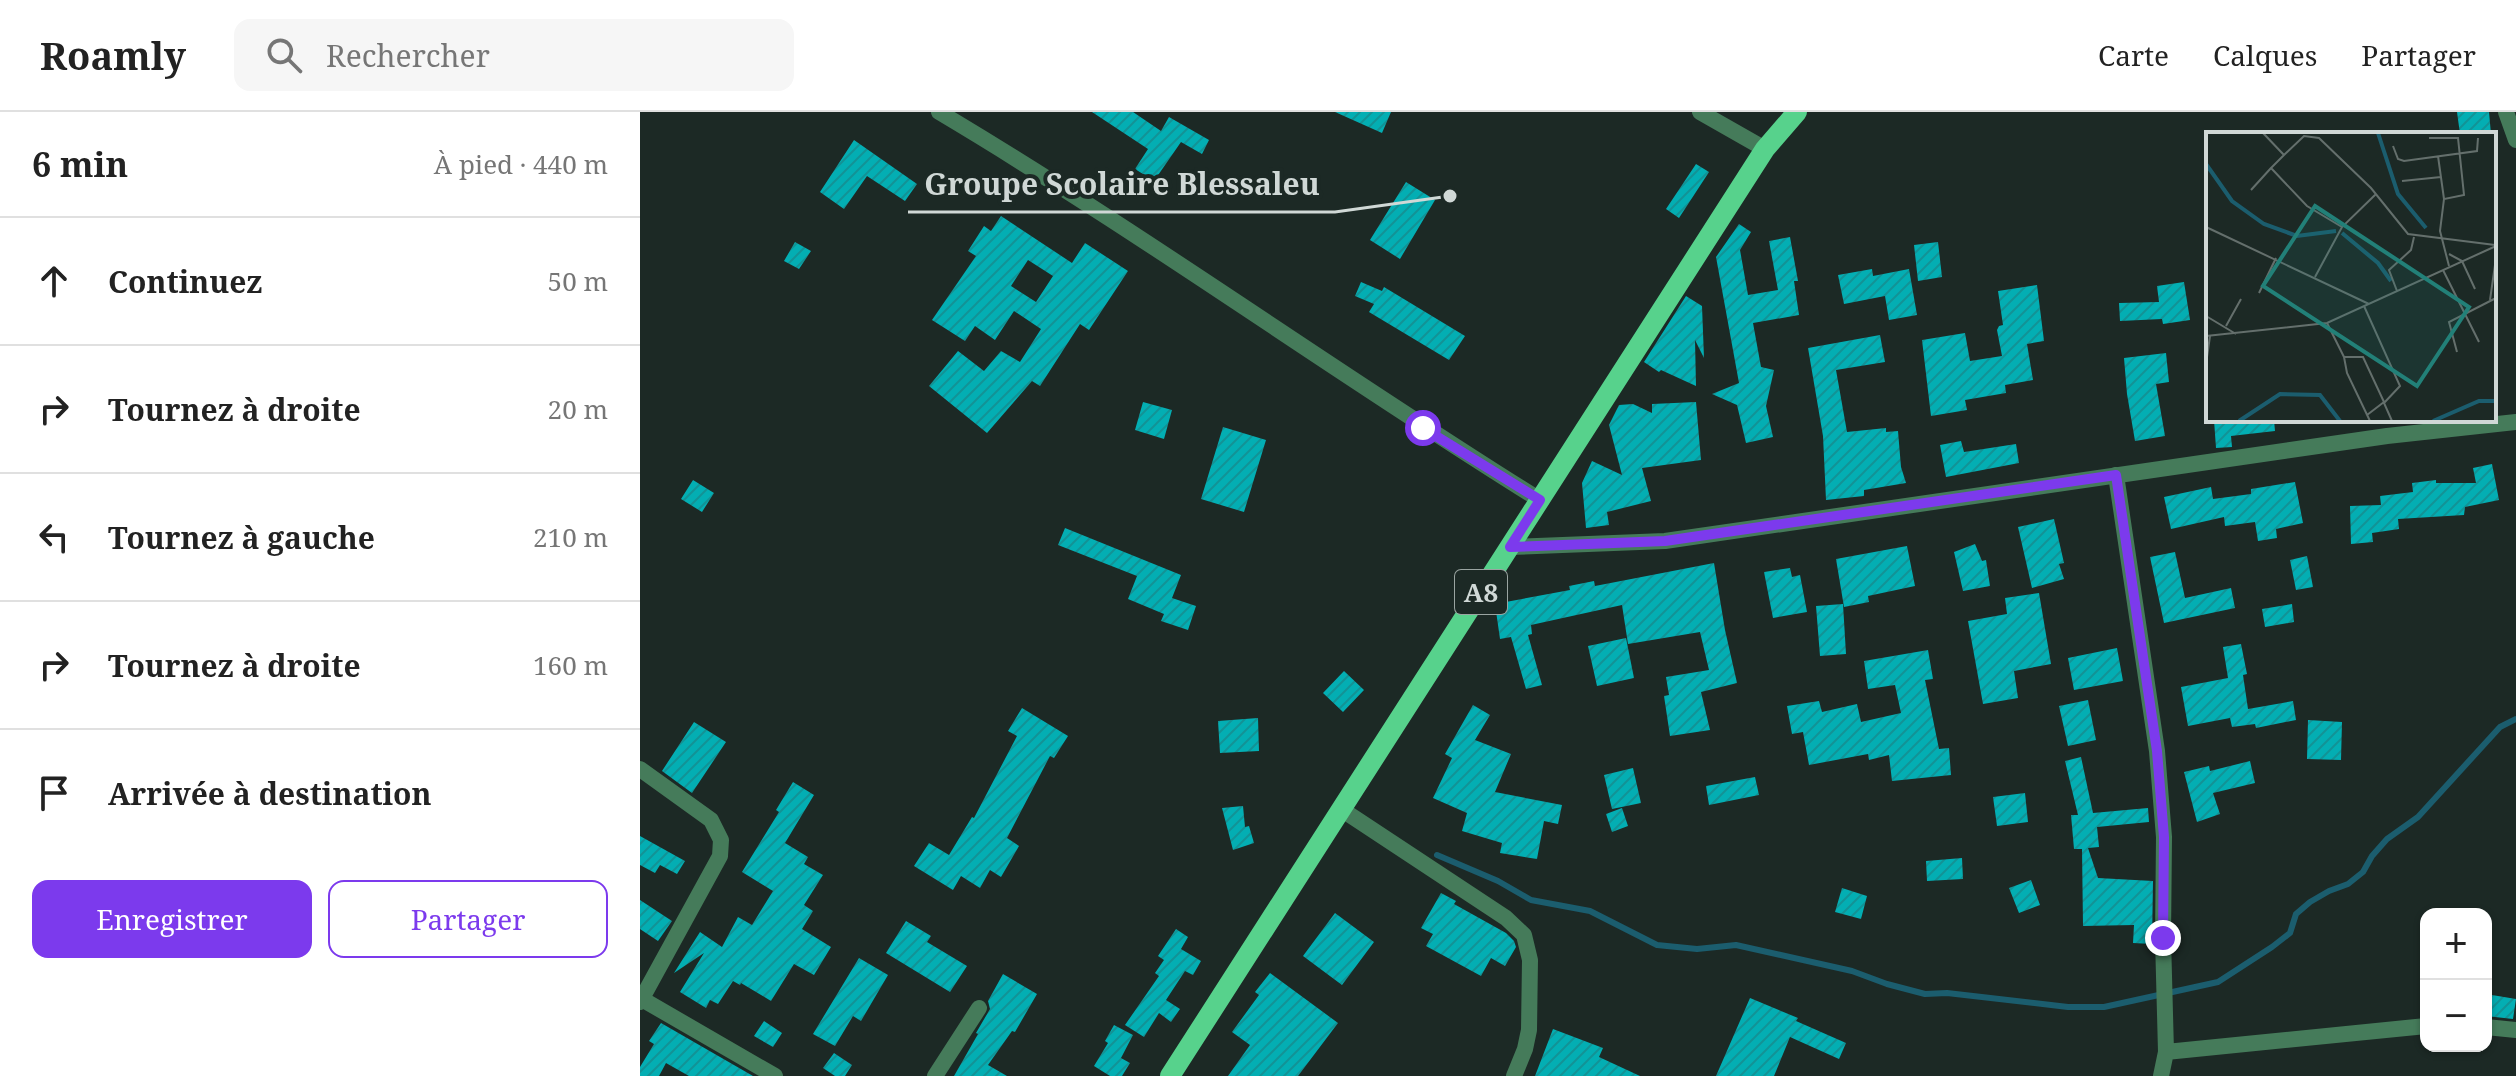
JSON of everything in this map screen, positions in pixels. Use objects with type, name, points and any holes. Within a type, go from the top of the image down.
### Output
[{"type":"main road","name":"A8","points":[[1170,1076],[1765,149],[1797,112]]},
{"type":"street","points":[[939,112],[1050,178],[1398,411],[1540,500]]},
{"type":"street","points":[[1700,112],[1765,149]]},
{"type":"street","points":[[2506,112],[2516,140]]},
{"type":"street","points":[[1510,547],[1665,541],[2387,436],[2516,422]]},
{"type":"street","points":[[2116,475],[2157,751],[2164,837],[2166,1052],[2161,1076]]},
{"type":"street","points":[[640,769],[711,820],[721,840],[720,856],[641,999],[775,1076]]},
{"type":"street","points":[[1341,809],[1506,918],[1524,935],[1530,960],[1529,1030],[1514,1076]]},
{"type":"street","points":[[935,1076],[979,1008]]},
{"type":"street","points":[[2166,1052],[2420,1027]]},
{"type":"street","points":[[2492,1028],[2516,1030]]},
{"type":"building","points":[[1092,112],[1133,112],[1161,131],[1169,117],[1209,140],[1202,154],[1181,142],[1154,181],[1135,169],[1148,149]]},
{"type":"building","points":[[1335,112],[1391,112],[1382,133]]},
{"type":"building","points":[[2457,112],[2489,112],[2491,132],[2460,132]]},
{"type":"building","points":[[854,140],[917,184],[905,201],[867,176],[844,209],[820,192]]},
{"type":"building","points":[[1696,164],[1709,172],[1679,218],[1666,209]]},
{"type":"building","points":[[1406,182],[1435,200],[1400,259],[1370,240]]},
{"type":"building","points":[[1001,216],[1072,263],[1085,243],[1128,271],[1089,330],[1080,324],[1040,386],[1032,381],[987,433],[929,386],[958,351],[984,371],[1001,351],[1020,362],[1041,329],[1014,311],[995,340],[975,326],[965,341],[932,320],[976,256],[968,251],[984,226],[991,231]],"holes":[[[1028,260],[1053,276],[1036,302],[1011,286]]]},
{"type":"building","points":[[1739,224],[1751,232],[1740,250],[1748,295],[1778,290],[1769,241],[1790,237],[1798,281],[1794,281],[1799,315],[1753,323],[1761,367],[1774,370],[1766,406],[1773,437],[1746,443],[1737,405],[1712,394],[1739,383],[1716,257]]},
{"type":"building","points":[[795,242],[811,251],[799,269],[784,261]]},
{"type":"building","points":[[1938,242],[1942,277],[1918,281],[1914,245]]},
{"type":"building","points":[[1872,269],[1873,276],[1909,269],[1917,315],[1889,320],[1885,296],[1844,304],[1838,275]]},
{"type":"building","points":[[1361,282],[1382,291],[1384,287],[1465,336],[1449,360],[1369,312],[1374,304],[1355,296]]},
{"type":"building","points":[[2184,282],[2190,320],[2163,324],[2162,319],[2120,321],[2119,303],[2159,302],[2157,286]]},
{"type":"building","points":[[2037,285],[2044,341],[2027,344],[2033,380],[2005,385],[2006,393],[1965,400],[1967,410],[1931,416],[1922,340],[1965,333],[1970,361],[2002,356],[1997,330],[2003,325],[1998,291]]},
{"type":"building","points":[[1686,296],[1702,306],[1704,358],[1695,340],[1696,386],[1661,370],[1659,372],[1644,362]]},
{"type":"building","points":[[1880,335],[1885,362],[1836,370],[1847,432],[1886,428],[1886,432],[1898,431],[1901,467],[1906,483],[1864,490],[1864,496],[1826,500],[1823,436],[1808,348]]},
{"type":"building","points":[[2166,353],[2169,382],[2156,384],[2165,436],[2135,441],[2124,358]]},
{"type":"building","points":[[1143,402],[1172,410],[1164,439],[1135,430]]},
{"type":"building","points":[[1696,402],[1701,460],[1642,468],[1651,501],[1607,512],[1609,525],[1586,528],[1582,483],[1592,461],[1622,475],[1609,425],[1619,405],[1633,404],[1652,413],[1652,404]]},
{"type":"building","points":[[2214,422],[2274,422],[2275,431],[2231,436],[2232,447],[2216,448]]},
{"type":"building","points":[[1223,427],[1266,440],[1244,512],[1201,499]]},
{"type":"building","points":[[1961,441],[1964,452],[2016,444],[2019,463],[1946,477],[1940,445]]},
{"type":"building","points":[[2492,464],[2499,500],[2465,507],[2464,515],[2398,519],[2399,529],[2372,533],[2373,542],[2351,544],[2350,506],[2381,505],[2380,496],[2413,492],[2412,483],[2436,480],[2436,483],[2476,483],[2473,468]]},
{"type":"building","points":[[693,480],[714,493],[702,512],[681,499]]},
{"type":"building","points":[[2295,482],[2303,523],[2276,529],[2277,538],[2258,541],[2255,522],[2225,526],[2224,517],[2171,529],[2164,497],[2211,487],[2213,499],[2251,494],[2251,489]]},
{"type":"building","points":[[2054,519],[2064,563],[2059,564],[2064,579],[2032,588],[2018,527]]},
{"type":"building","points":[[1065,528],[1181,575],[1172,598],[1196,606],[1188,630],[1161,621],[1164,614],[1128,599],[1137,576],[1058,545]]},
{"type":"building","points":[[1975,544],[1982,561],[1986,560],[1990,586],[1963,591],[1954,552]]},
{"type":"building","points":[[1907,546],[1915,586],[1868,596],[1869,602],[1844,607],[1836,559]]},
{"type":"building","points":[[2175,552],[2185,598],[2231,588],[2235,608],[2164,623],[2150,557]]},
{"type":"building","points":[[2307,556],[2313,587],[2296,590],[2290,560]]},
{"type":"building","points":[[1714,563],[1737,683],[1701,692],[1710,730],[1670,736],[1664,696],[1669,695],[1666,677],[1709,670],[1700,632],[1628,644],[1622,605],[1531,625],[1532,634],[1528,635],[1542,685],[1526,689],[1511,637],[1500,639],[1495,604],[1570,590],[1569,586],[1594,581],[1595,586]]},
{"type":"building","points":[[1790,568],[1792,577],[1800,575],[1807,612],[1773,618],[1764,572]]},
{"type":"building","points":[[2039,593],[2051,664],[2014,671],[2018,698],[1983,704],[1968,621],[2007,614],[2005,598]]},
{"type":"building","points":[[1843,604],[1846,654],[1820,656],[1816,606]]},
{"type":"building","points":[[2292,604],[2294,622],[2265,627],[2262,609]]},
{"type":"building","points":[[1626,638],[1634,678],[1597,686],[1588,646]]},
{"type":"building","points":[[2241,644],[2247,674],[2243,675],[2248,709],[2293,701],[2296,720],[2256,728],[2255,724],[2232,727],[2230,718],[2188,726],[2181,687],[2228,678],[2223,647]]},
{"type":"building","points":[[2117,648],[2123,681],[2074,690],[2068,658]]},
{"type":"building","points":[[1928,650],[1933,679],[1925,680],[1939,749],[1949,748],[1951,775],[1892,781],[1889,755],[1869,760],[1868,754],[1809,765],[1803,732],[1792,734],[1787,706],[1819,701],[1822,712],[1857,704],[1861,722],[1901,713],[1895,685],[1868,689],[1864,661]]},
{"type":"building","points":[[1344,671],[1364,690],[1343,712],[1323,693]]},
{"type":"building","points":[[2088,700],[2096,740],[2068,746],[2059,706]]},
{"type":"building","points":[[1473,705],[1490,715],[1475,740],[1511,754],[1495,792],[1562,805],[1558,824],[1544,821],[1537,859],[1500,853],[1502,843],[1462,831],[1467,813],[1433,798],[1452,758],[1445,754]]},
{"type":"building","points":[[1022,708],[1068,736],[1054,758],[1050,756],[1007,838],[1019,846],[1001,877],[990,870],[980,888],[961,876],[953,890],[914,866],[929,843],[949,855],[974,818],[1017,736],[1008,731]]},
{"type":"building","points":[[1258,718],[1259,751],[1220,753],[1218,721]]},
{"type":"building","points":[[2308,720],[2342,722],[2341,760],[2307,759]]},
{"type":"building","points":[[694,722],[726,742],[692,793],[662,771]]},
{"type":"building","points":[[2081,757],[2093,813],[2148,808],[2149,822],[2097,827],[2099,847],[2088,848],[2098,878],[2153,881],[2152,944],[2133,943],[2134,925],[2083,926],[2082,849],[2074,849],[2071,815],[2078,815],[2065,761]]},
{"type":"building","points":[[2250,761],[2255,783],[2213,793],[2220,814],[2197,822],[2184,772],[2209,766],[2210,771]]},
{"type":"building","points":[[1633,768],[1641,803],[1612,809],[1604,775]]},
{"type":"building","points":[[1755,777],[1759,795],[1709,805],[1706,786]]},
{"type":"building","points":[[793,782],[814,795],[785,843],[808,857],[804,864],[823,875],[804,905],[813,911],[802,929],[831,947],[814,975],[794,964],[771,1001],[733,981],[718,1004],[710,1000],[706,1008],[680,992],[704,953],[674,973],[700,932],[722,947],[738,917],[752,925],[773,891],[742,872],[779,812],[776,810]]},
{"type":"building","points":[[2025,793],[2028,822],[1997,826],[1993,797]]},
{"type":"building","points":[[1243,806],[1245,827],[1249,826],[1254,843],[1233,850],[1222,808]]},
{"type":"building","points":[[1622,808],[1628,826],[1612,832],[1606,814]]},
{"type":"building","points":[[640,836],[685,861],[677,874],[660,865],[655,873],[640,865]]},
{"type":"building","points":[[1962,858],[1963,879],[1927,881],[1926,861]]},
{"type":"building","points":[[2031,880],[2040,905],[2019,913],[2009,888]]},
{"type":"building","points":[[1842,888],[1867,896],[1861,919],[1835,912]]},
{"type":"building","points":[[1441,893],[1514,941],[1516,947],[1505,966],[1491,958],[1481,976],[1426,946],[1433,934],[1421,928]]},
{"type":"building","points":[[640,900],[672,921],[658,941],[640,929]]},
{"type":"building","points":[[1335,913],[1374,942],[1342,985],[1303,956]]},
{"type":"building","points":[[906,921],[931,936],[927,942],[967,966],[950,992],[886,953]]},
{"type":"building","points":[[1176,929],[1188,937],[1181,949],[1201,961],[1193,975],[1185,971],[1166,1000],[1180,1009],[1171,1022],[1159,1013],[1144,1037],[1125,1025],[1159,976],[1155,973],[1164,960],[1158,956]]},
{"type":"building","points":[[859,958],[888,975],[861,1021],[853,1016],[835,1046],[813,1034]]},
{"type":"building","points":[[1270,973],[1338,1023],[1298,1076],[1228,1076],[1250,1045],[1232,1032],[1259,995],[1255,992]]},
{"type":"building","points":[[1003,974],[1037,994],[1015,1032],[1012,1031],[988,1065],[1007,1076],[954,1076],[978,1034],[990,1009],[988,1001]]},
{"type":"building","points":[[2492,995],[2516,999],[2513,1019],[2492,1017]]},
{"type":"building","points":[[1750,998],[1846,1043],[1839,1059],[1790,1037],[1774,1076],[1716,1076]]},
{"type":"building","points":[[764,1021],[782,1033],[773,1047],[754,1036]]},
{"type":"building","points":[[661,1023],[753,1076],[689,1076],[666,1063],[659,1076],[640,1076],[640,1067],[654,1044],[649,1041]]},
{"type":"building","points":[[1114,1025],[1133,1035],[1121,1058],[1130,1063],[1122,1076],[1110,1076],[1094,1066],[1108,1043],[1105,1041]]},
{"type":"building","points":[[1553,1029],[1603,1048],[1599,1057],[1640,1076],[1535,1076]]},
{"type":"building","points":[[834,1053],[852,1065],[845,1076],[835,1076],[823,1068]]},
{"type":"waterway","points":[[1437,855],[1498,881],[1531,900],[1590,911],[1657,945],[1697,949],[1736,945],[1852,971],[1925,994],[1947,993],[2068,1007],[2104,1007],[2218,982],[2272,947],[2290,933],[2296,914],[2310,902],[2348,884],[2363,872],[2387,839],[2418,817],[2500,727],[2516,719]]},
{"type":"place","name":"Groupe Scolaire Blessaleu","points":[[1450,196]]},
{"type":"route","points":[[1423,428],[1540,500],[1510,547],[1665,541],[2116,475],[2157,751],[2164,837],[2163,938]]}]
